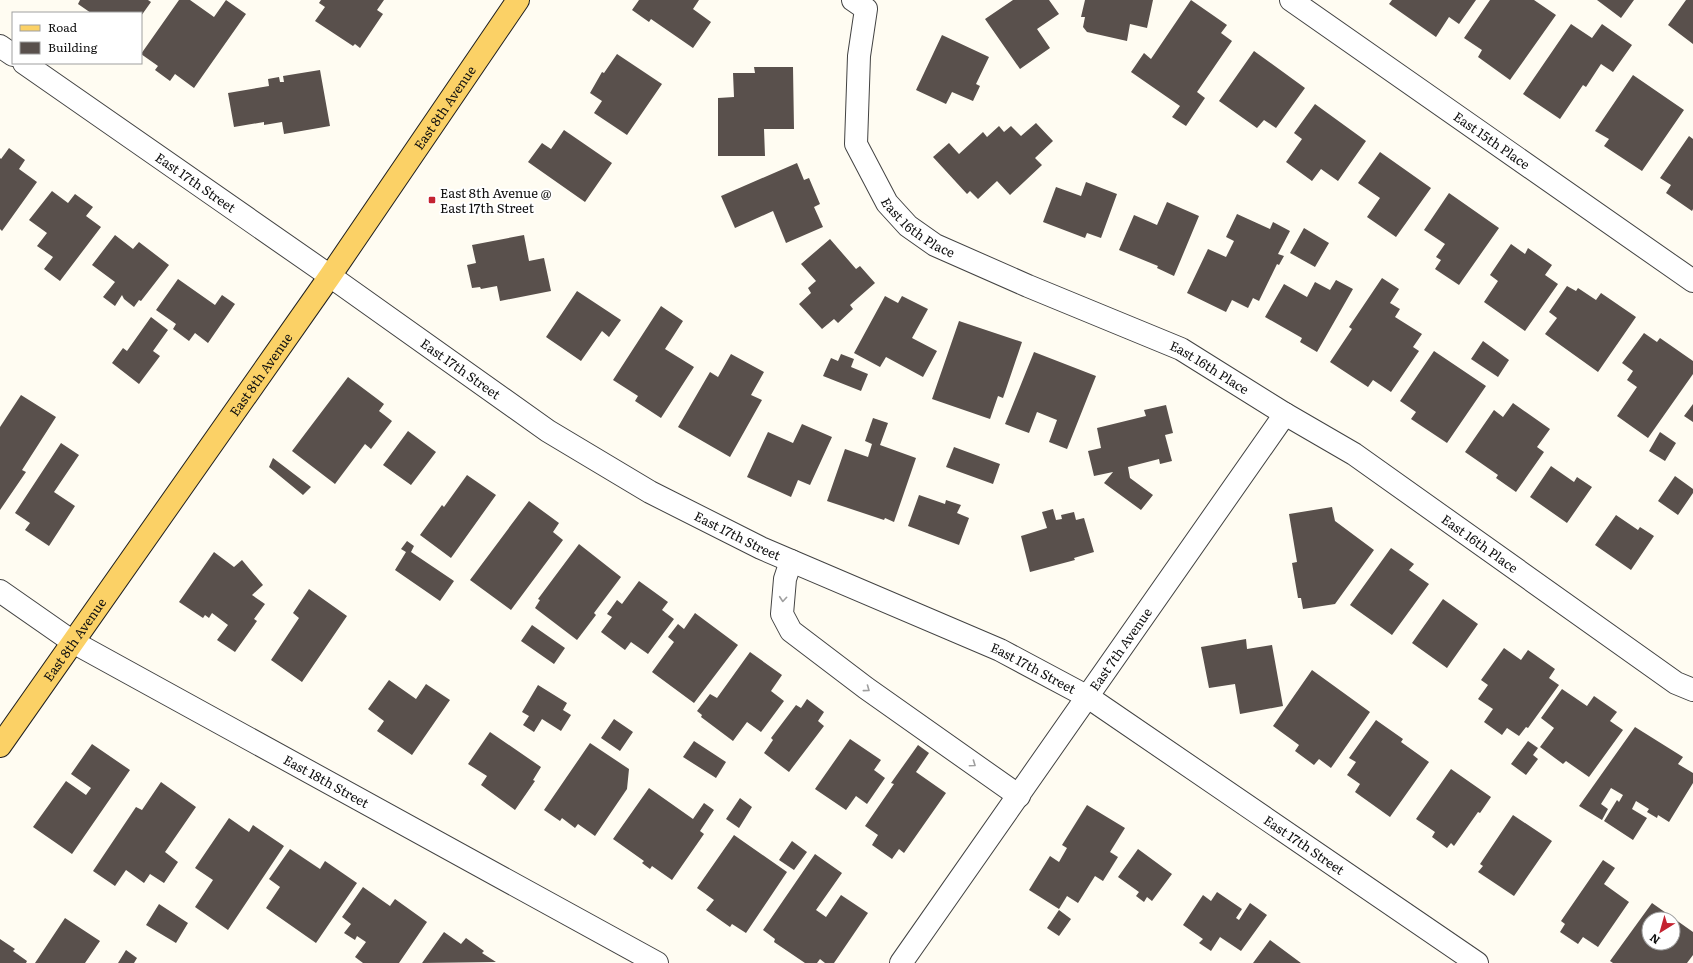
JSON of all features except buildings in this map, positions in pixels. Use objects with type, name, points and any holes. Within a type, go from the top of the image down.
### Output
[{"type":"main road","name":"East 8th Avenue","points":[[0,746],[330,276],[518,0]]},
{"type":"street","name":"East 15th Place","points":[[1291,0],[1693,281]]},
{"type":"street","name":"East 16th Place","points":[[866,3],[859,56],[856,144],[887,203],[908,226],[935,245],[1028,286],[1181,349],[1285,414],[1354,454],[1676,682],[1693,690]]},
{"type":"street","points":[[0,46],[12,54]]},
{"type":"street","name":"East 17th Street","points":[[25,64],[330,276],[548,431],[650,492],[761,548],[1000,650],[1088,697],[1478,963]]},
{"type":"street","name":"East 7th Avenue","points":[[901,963],[1285,414]]},
{"type":"street","points":[[791,561],[785,579],[782,614],[791,631],[866,688],[1019,796]]},
{"type":"street","name":"East 18th Street","points":[[0,591],[73,642],[657,963]]},
{"type":"place","name":"East 8th Avenue @ East 17th Street","points":[[432,200]]}]
